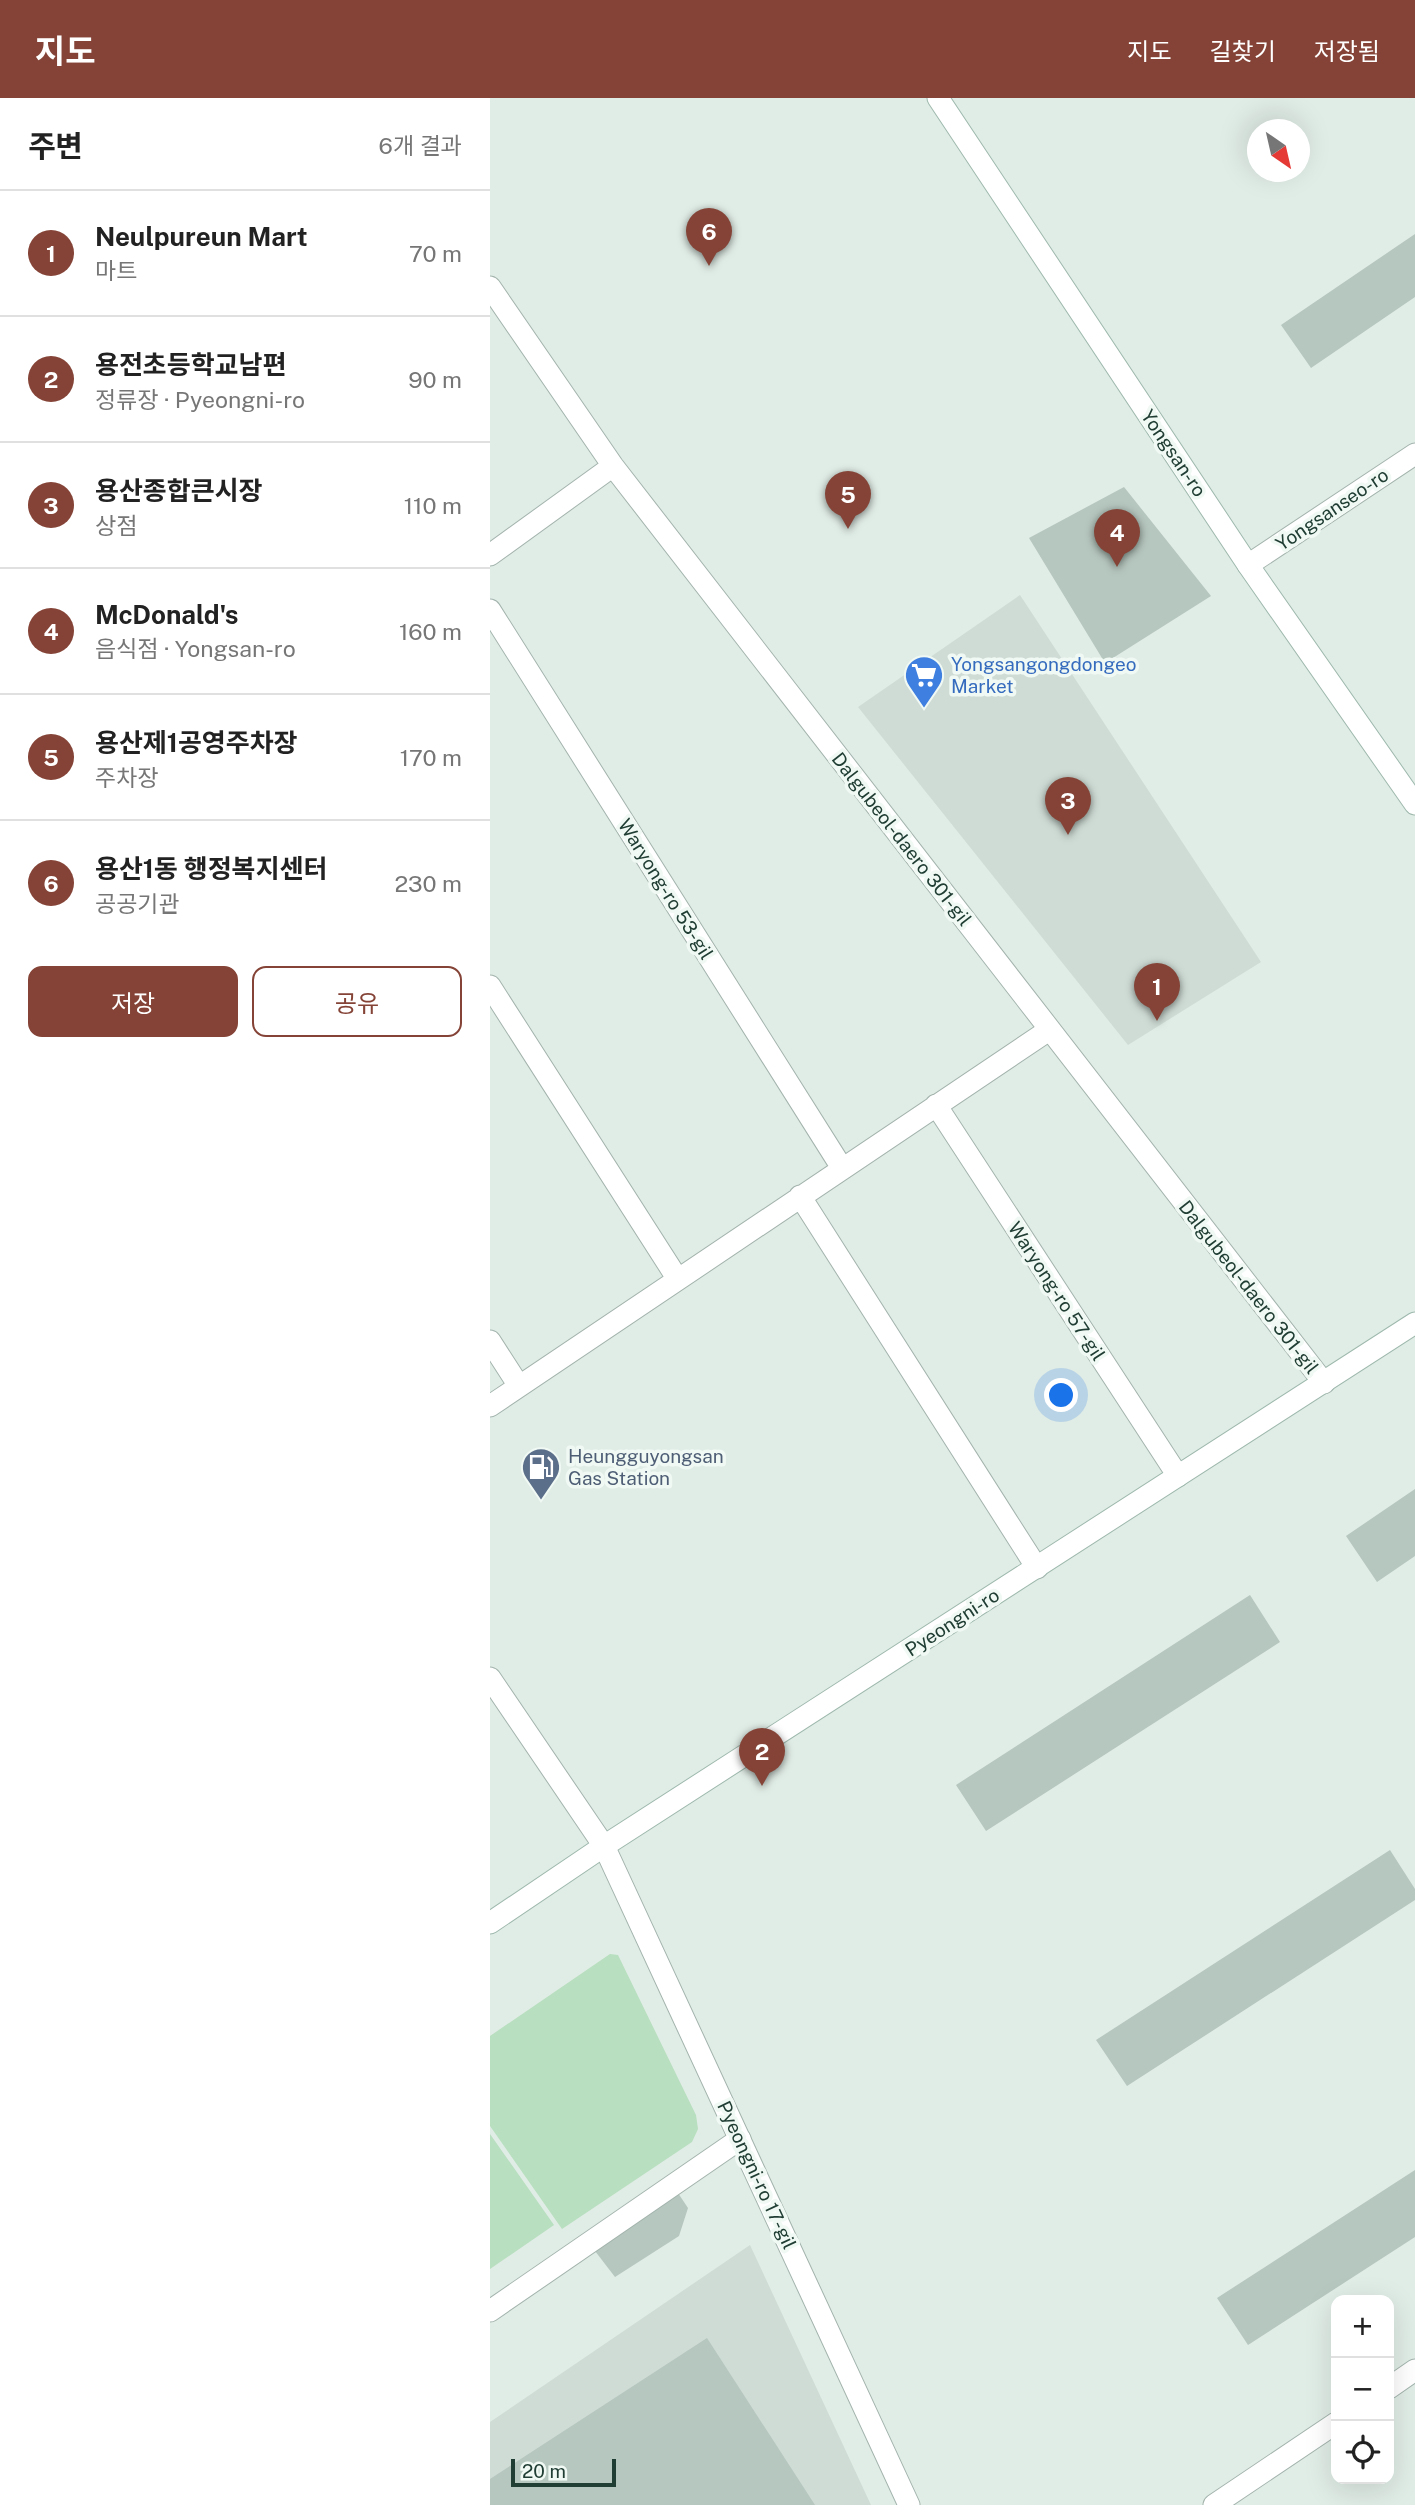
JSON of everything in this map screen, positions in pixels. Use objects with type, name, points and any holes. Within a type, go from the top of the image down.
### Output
[{"type":"street","name":"Yongsan-ro","points":[[938,98],[1248,565],[1415,804]]},
{"type":"street","name":"Dalgubeol-daero 301-gil","points":[[490,288],[613,466],[1324,1382]]},
{"type":"street","name":"Yongsanseo-ro","points":[[1248,565],[1415,453]]},
{"type":"street","points":[[490,555],[613,466]]},
{"type":"street","name":"Waryong-ro 53-gil","points":[[490,610],[842,1168]]},
{"type":"street","points":[[490,986],[677,1278]]},
{"type":"street","points":[[490,1406],[1049,1030]]},
{"type":"street","name":"Waryong-ro 57-gil","points":[[936,1105],[1178,1476]]},
{"type":"street","points":[[800,1196],[1037,1567]]},
{"type":"street","name":"Pyeongni-ro","points":[[490,1923],[604,1846],[1415,1324]]},
{"type":"street","points":[[490,1341],[519,1386]]},
{"type":"street","points":[[490,1678],[604,1846]]},
{"type":"street","name":"Pyeongni-ro 17-gil","points":[[604,1846],[909,2505]]},
{"type":"street","points":[[490,2311],[740,2139]]},
{"type":"street","points":[[1394,2385],[1415,2370]]},
{"type":"street","points":[[1214,2505],[1331,2426]]},
{"type":"shaded area","points":[[1020,595],[1261,962],[1128,1045],[858,707]]},
{"type":"shaded area","points":[[750,2245],[871,2505],[490,2505],[490,2422]]},
{"type":"green space","points":[[610,1954],[618,1955],[696,2115],[698,2129],[692,2142],[562,2229],[490,2126],[490,2036]]},
{"type":"green space","points":[[490,2134],[554,2225],[490,2269]]},
{"type":"building","points":[[1415,234],[1415,297],[1311,368],[1281,325]]},
{"type":"building","points":[[1124,487],[1211,596],[1105,663],[1029,538]]},
{"type":"building","points":[[1415,1489],[1415,1556],[1377,1582],[1346,1536]]},
{"type":"building","points":[[1250,1595],[1280,1642],[986,1831],[956,1785]]},
{"type":"building","points":[[1390,1850],[1415,1889],[1415,1900],[1127,2086],[1096,2040]]},
{"type":"building","points":[[1415,2170],[1415,2237],[1248,2345],[1217,2298]]},
{"type":"building","points":[[678,2193],[688,2208],[679,2236],[615,2277],[595,2251]]},
{"type":"building","points":[[707,2338],[815,2505],[490,2505],[490,2479]]},
{"type":"place","name":"용산1동 행정복지센터","points":[[709,266]]},
{"type":"place","name":"용산제1공영주차장","points":[[848,529]]},
{"type":"place","name":"McDonald's","points":[[1117,567]]},
{"type":"place","name":"Yongsangongdongeo Market","points":[[924,709]]},
{"type":"place","name":"용산종합큰시장","points":[[1068,835]]},
{"type":"place","name":"Neulpureun Mart","points":[[1157,1021]]},
{"type":"place","name":"Heungguyongsan Gas Station","points":[[541,1501]]},
{"type":"place","name":"용전초등학교남편","points":[[762,1786]]}]
